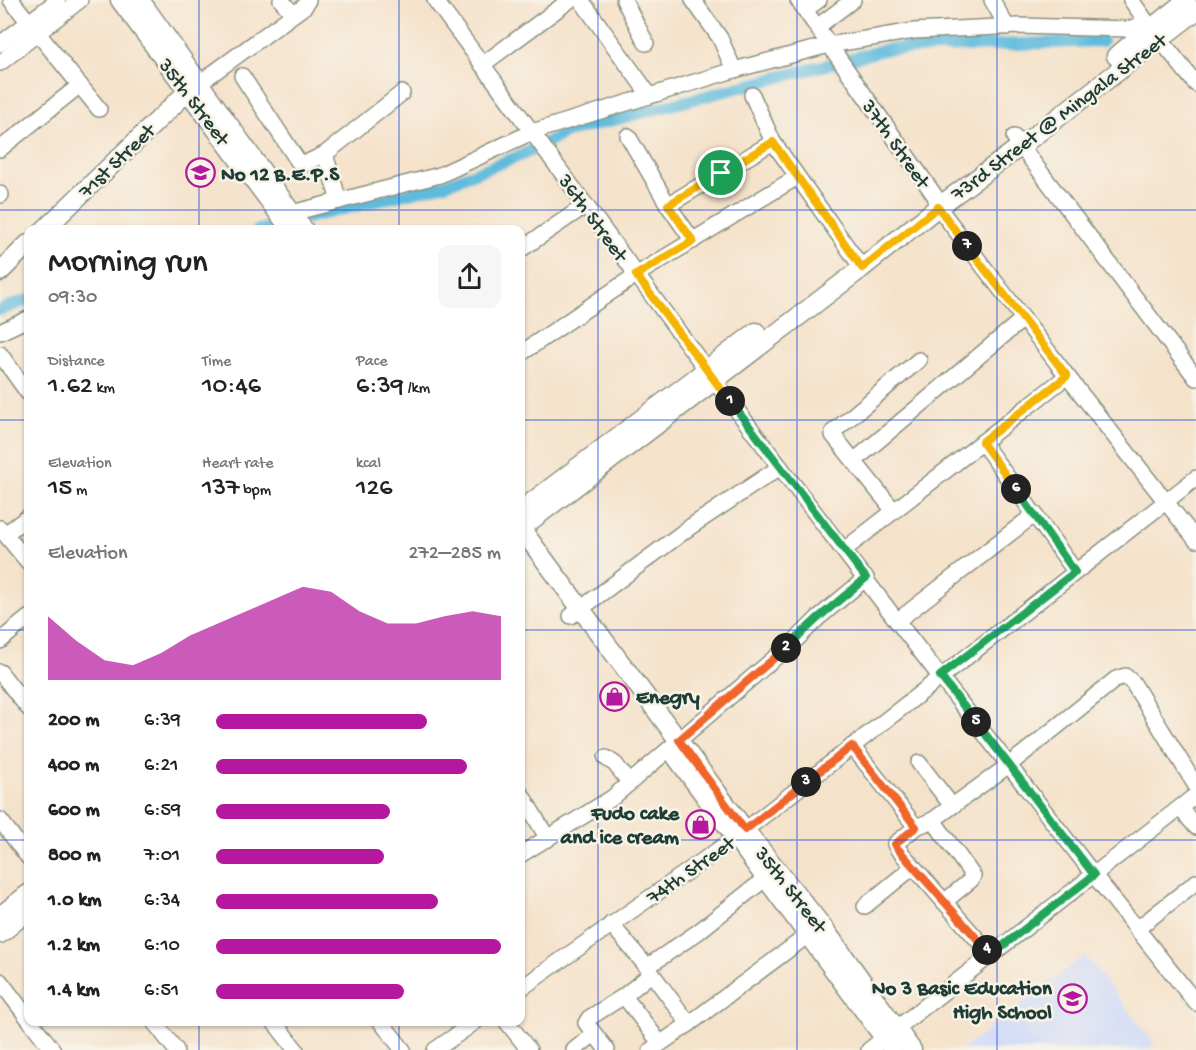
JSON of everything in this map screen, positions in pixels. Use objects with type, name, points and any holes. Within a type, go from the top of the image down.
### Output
[{"type":"main road","name":"35th Street","points":[[120,0],[194,87]]},
{"type":"main road","name":"35th Street","points":[[140,0],[194,87],[294,223]]},
{"type":"main road","name":"73rd Street @ Mingala Street","points":[[525,507],[710,375],[936,201],[1018,141],[1188,0]]},
{"type":"main road","name":"73rd Street @ Mingala Street","points":[[1153,30],[1196,10]]},
{"type":"main road","name":"71st Street","points":[[49,225],[194,87]]},
{"type":"main road","points":[[0,272],[24,248]]},
{"type":"main road","name":"73rd Street @ Mingala Street","points":[[525,525],[710,375]]},
{"type":"main road","name":"35th Street","points":[[525,534],[575,613]]},
{"type":"main road","name":"35th Street","points":[[525,554],[575,613],[674,744],[833,956],[891,1039],[912,1050]]},
{"type":"main road","name":"35th Street","points":[[740,834],[766,878],[808,936],[833,956]]},
{"type":"main road","points":[[0,916],[24,897]]},
{"type":"main road","points":[[0,934],[24,914]]},
{"type":"street","points":[[11,0],[99,109]]},
{"type":"street","points":[[0,63],[58,0]]},
{"type":"street","points":[[0,44],[80,0]]},
{"type":"street","points":[[281,0],[293,14]]},
{"type":"street","points":[[194,87],[305,6],[308,0]]},
{"type":"street","points":[[482,65],[570,0]]},
{"type":"street","points":[[581,0],[650,96]]},
{"type":"street","points":[[624,0],[646,43]]},
{"type":"street","points":[[693,0],[720,38],[734,70]]},
{"type":"street","points":[[802,5],[819,0]]},
{"type":"street","points":[[817,27],[853,0]]},
{"type":"street","points":[[992,0],[1007,27]]},
{"type":"street","points":[[1131,0],[1196,84]]},
{"type":"street","name":"36th Street","points":[[439,1],[482,65],[710,375],[897,621],[1196,1003]]},
{"type":"street","name":"37th Street","points":[[802,5],[936,201],[1023,319],[1196,540]]},
{"type":"street","points":[[294,223],[339,201],[440,175],[535,137],[650,96],[734,70],[914,31],[1007,27],[1153,30]]},
{"type":"street","points":[[242,76],[298,161],[304,164],[325,154],[402,93]]},
{"type":"street","points":[[0,149],[80,85]]},
{"type":"street","points":[[752,95],[773,142],[858,263]]},
{"type":"street","points":[[628,136],[668,205],[693,241]]},
{"type":"street","points":[[1018,141],[1196,378]]},
{"type":"street","points":[[668,205],[773,142]]},
{"type":"street","points":[[325,154],[339,201]]},
{"type":"street","points":[[525,351],[636,275],[797,177]]},
{"type":"street","points":[[525,247],[586,205]]},
{"type":"street","points":[[854,461],[1023,319]]},
{"type":"street","points":[[0,332],[24,321]]},
{"type":"street","points":[[0,354],[24,387]]},
{"type":"street","points":[[894,511],[833,435],[834,430],[918,360]]},
{"type":"street","points":[[844,550],[1067,376]]},
{"type":"street","points":[[982,442],[1075,572]]},
{"type":"street","points":[[575,613],[690,527],[780,467]]},
{"type":"street","name":"74th Street","points":[[525,985],[740,834],[1196,478]]},
{"type":"street","points":[[897,621],[1035,514]]},
{"type":"street","points":[[24,519],[3,531],[24,557]]},
{"type":"street","points":[[525,852],[612,798],[866,578]]},
{"type":"street","points":[[0,641],[24,621]]},
{"type":"street","points":[[0,672],[24,703]]},
{"type":"street","points":[[991,955],[895,844],[916,827],[933,820],[1009,765],[1116,679],[1125,676],[1133,682],[1196,786]]},
{"type":"street","points":[[852,746],[916,827]]},
{"type":"street","points":[[606,758],[615,764],[630,783]]},
{"type":"street","points":[[919,762],[952,806]]},
{"type":"street","points":[[869,1050],[891,1039],[991,955],[1196,795]]},
{"type":"street","points":[[525,800],[548,839]]},
{"type":"street","points":[[1180,808],[1196,827]]},
{"type":"street","points":[[0,820],[24,852]]},
{"type":"street","points":[[933,820],[973,876],[944,902]]},
{"type":"street","points":[[865,906],[913,867]]},
{"type":"street","points":[[607,1050],[586,1023],[589,1018],[624,996],[649,971],[766,878]]},
{"type":"street","points":[[1137,929],[1196,882]]},
{"type":"street","points":[[611,924],[689,1024]]},
{"type":"street","points":[[624,996],[655,1048],[808,936]]},
{"type":"street","points":[[0,981],[24,1012]]},
{"type":"street","points":[[35,1026],[53,1050]]},
{"type":"street","points":[[157,1026],[176,1050]]},
{"type":"street","points":[[277,1026],[296,1050]]},
{"type":"street","points":[[384,1026],[403,1050]]},
{"type":"street","points":[[435,1050],[469,1026]]},
{"type":"street","points":[[510,1026],[529,1050]]},
{"type":"street","points":[[574,1050],[594,1034]]},
{"type":"shaded area","name":"No 3 Basic Education High School","points":[[1085,955],[1155,1044],[1147,1050],[962,1050]]},
{"type":"waterway","points":[[278,225],[446,184],[522,155],[567,132],[888,49],[1102,41]]},
{"type":"waterway","points":[[0,310],[24,301]]},
{"type":"place","name":"No 12 B.E.P.S","points":[[200,173]]},
{"type":"place","name":"Enegry","points":[[615,696]]},
{"type":"place","name":"Fudo cake and ice cream","points":[[700,824]]},
{"type":"place","name":"No 3 Basic Education High School","points":[[1073,999]]},
{"type":"route","points":[[773,142],[862,268],[938,207],[1067,376],[982,442],[1075,572],[940,676],[1094,875],[991,955],[897,848],[895,844],[898,839],[916,827],[852,746],[745,830],[679,740],[866,578],[636,275],[693,241],[668,205],[721,173],[773,142]]}]
